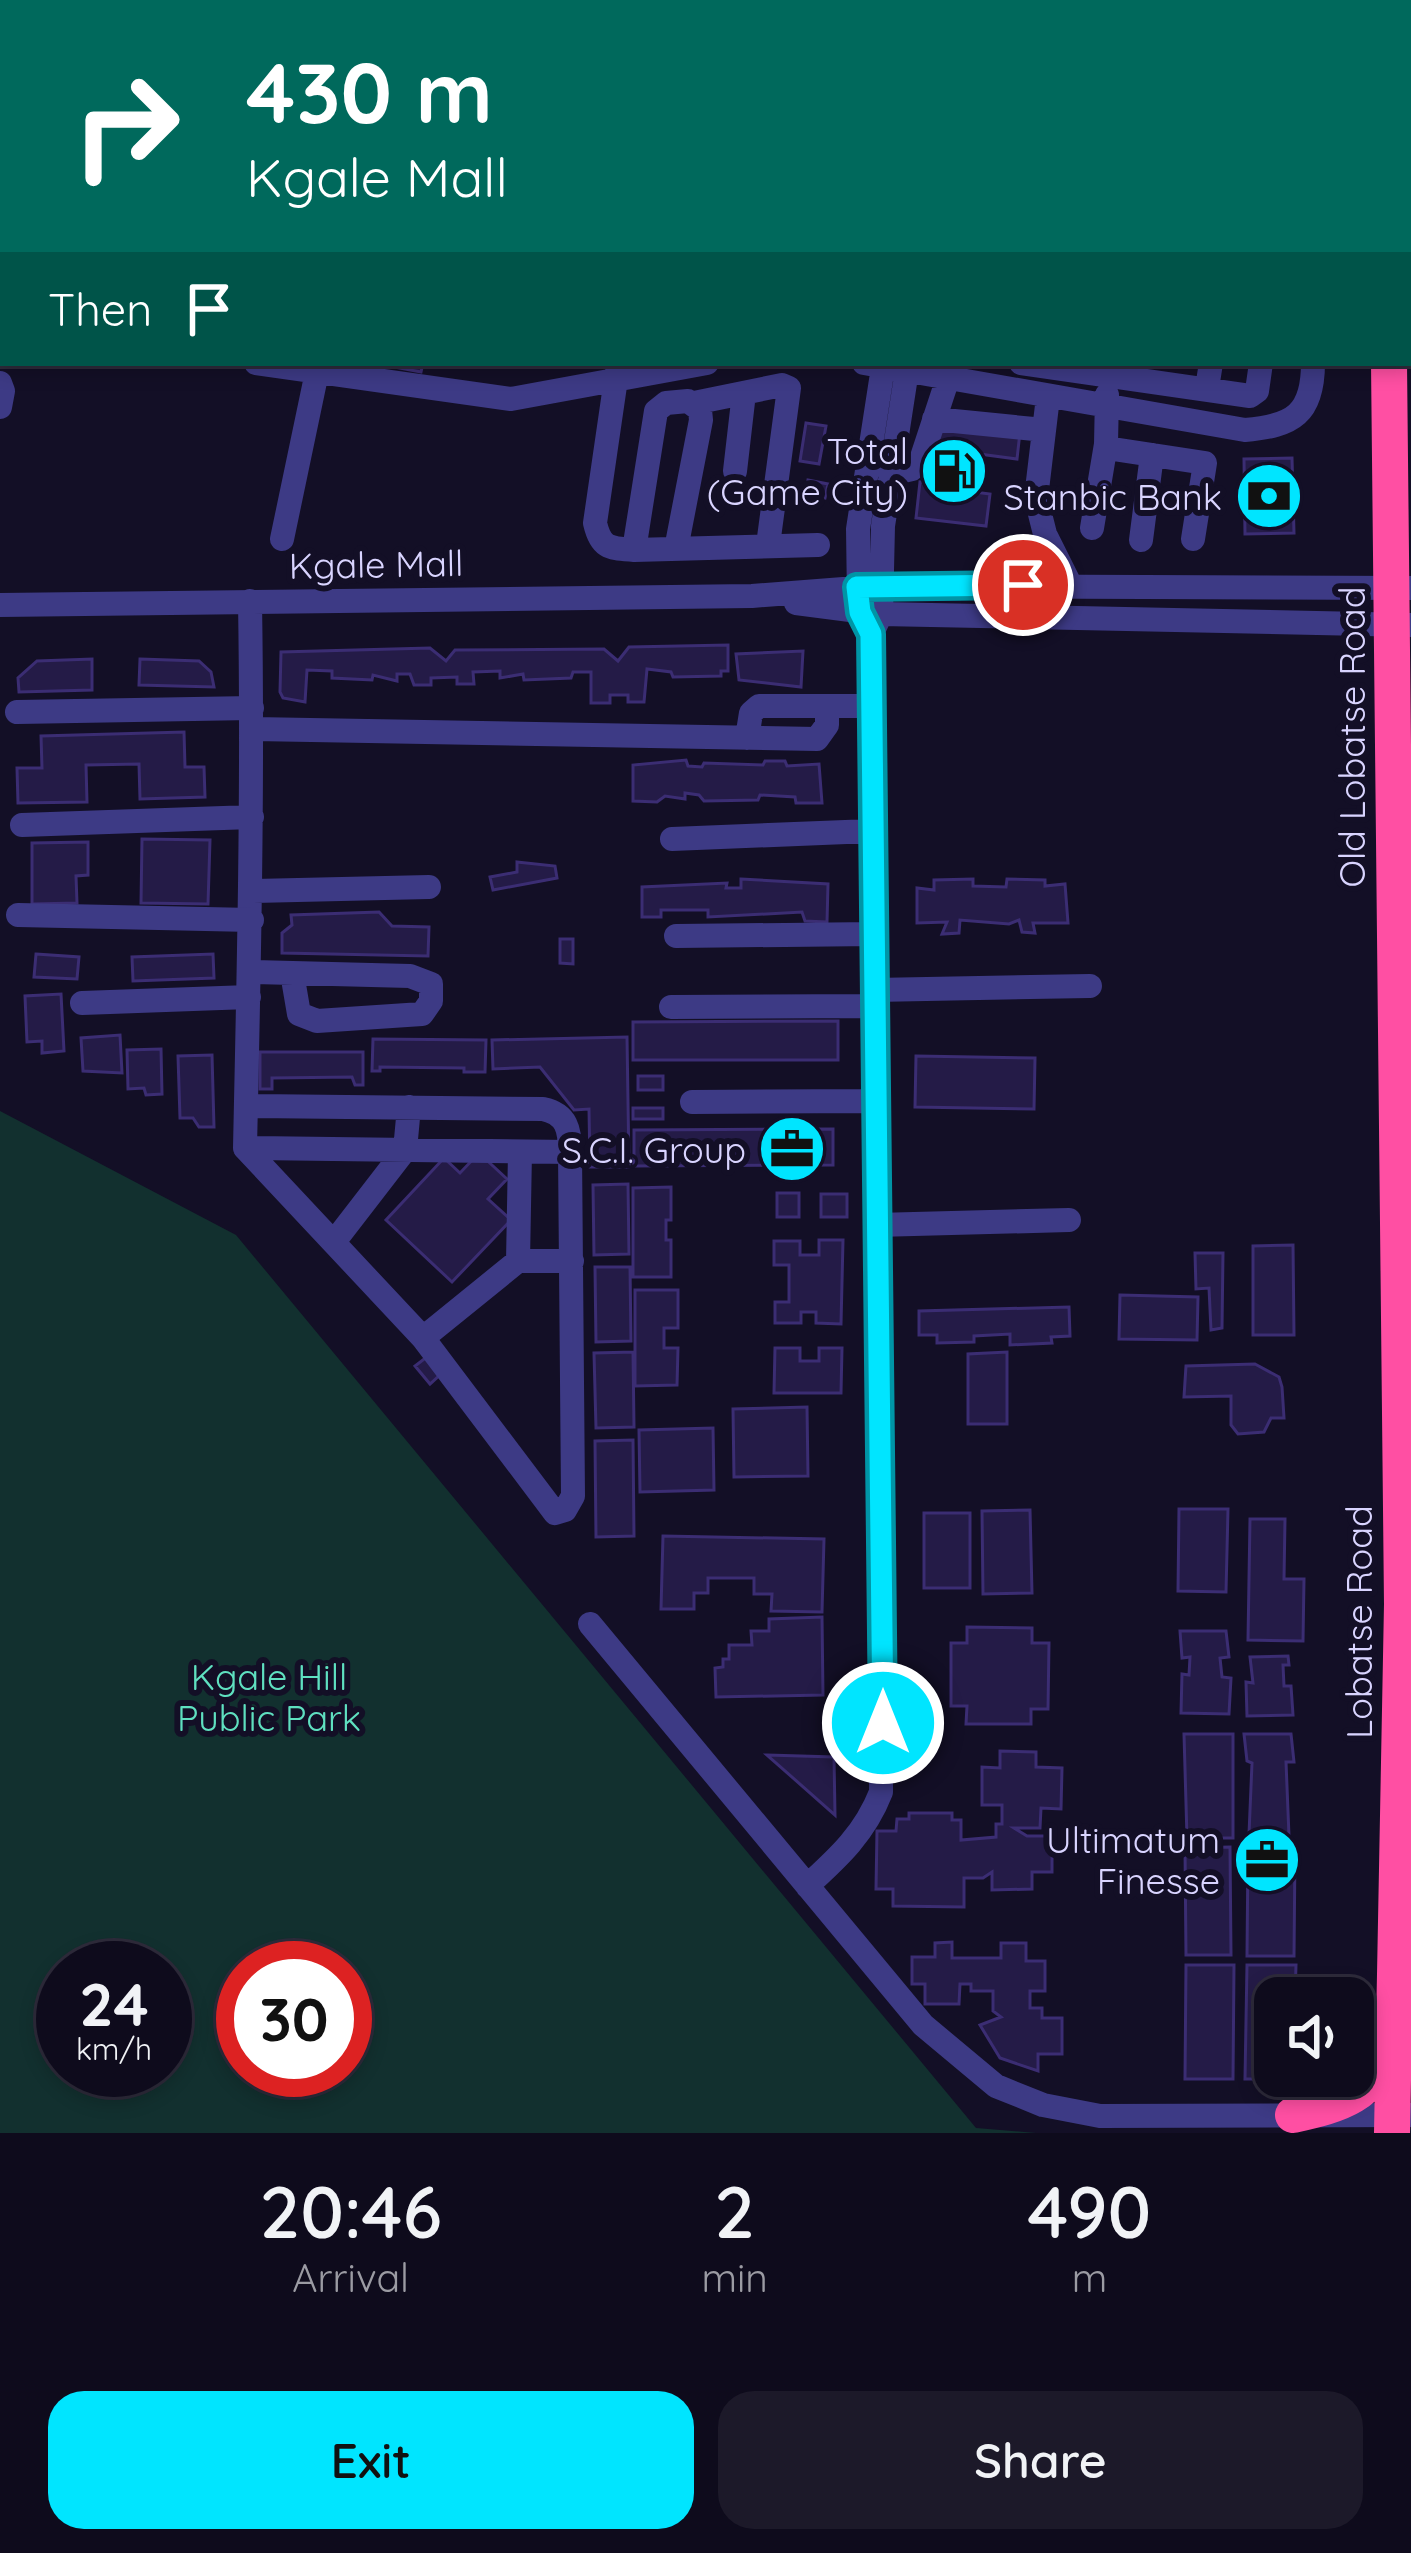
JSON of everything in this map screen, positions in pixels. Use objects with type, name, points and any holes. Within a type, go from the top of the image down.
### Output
[{"type":"highway","name":"Old Lobatse Road","points":[[1389,366],[1403,625],[1395,1111]]},
{"type":"highway","name":"Lobatse Road","points":[[1395,1111],[1402,1604],[1394,2035],[1398,2121]]},
{"type":"highway","points":[[1293,2115],[1344,2104],[1362,2090],[1385,2061],[1394,2035]]},
{"type":"highway","points":[[1293,2115],[1339,2133]]},
{"type":"street","points":[[276,366],[511,399],[617,371],[673,366]]},
{"type":"street","points":[[885,366],[981,374],[1021,392],[1245,430],[1278,427],[1296,417],[1309,398],[1313,366]]},
{"type":"street","points":[[870,607],[890,474],[885,366]]},
{"type":"street","points":[[807,1886],[848,1849],[870,1821],[881,1792],[882,1452],[870,607],[862,485],[885,366]]},
{"type":"street","points":[[1021,392],[1025,366]]},
{"type":"street","points":[[1070,584],[1045,534],[1036,498],[1044,430],[1077,367],[1209,375],[1256,394],[1261,366]]},
{"type":"street","points":[[1092,528],[1113,370]]},
{"type":"street","points":[[617,371],[595,524],[606,548],[818,545]]},
{"type":"street","points":[[282,538],[317,372]]},
{"type":"street","points":[[890,474],[912,469],[921,460],[934,418],[939,372]]},
{"type":"street","points":[[0,383],[4,391],[0,407]]},
{"type":"street","points":[[634,550],[656,411],[666,404],[782,385],[789,388],[768,544]]},
{"type":"street","points":[[735,471],[744,393]]},
{"type":"street","points":[[676,549],[701,420],[694,403]]},
{"type":"street","points":[[934,418],[1044,430]]},
{"type":"street","points":[[1106,444],[1126,452],[1202,462],[1207,467],[1193,539]]},
{"type":"street","points":[[1142,540],[1152,455]]},
{"type":"street","name":"Kgale Mall","points":[[870,607],[1070,584],[1401,588]]},
{"type":"street","name":"Kgale Mall","points":[[0,605],[752,596],[870,607],[1403,625]]},
{"type":"street","points":[[246,1106],[557,1112],[566,1122],[573,1496],[565,1510],[555,1513],[423,1338],[244,1148],[252,920],[250,601]]},
{"type":"street","points":[[17,712],[817,739],[826,725],[827,706],[871,706]]},
{"type":"street","points":[[22,825],[252,817]]},
{"type":"street","points":[[672,838],[871,831]]},
{"type":"street","points":[[252,891],[429,887]]},
{"type":"street","points":[[18,914],[252,920]]},
{"type":"street","points":[[676,936],[874,934]]},
{"type":"street","points":[[82,1004],[249,985],[292,974],[410,976],[431,984],[431,1000],[422,1014],[308,1019],[299,1014],[292,974]]},
{"type":"street","points":[[671,1007],[1090,986]]},
{"type":"street","points":[[692,1102],[875,1101]]},
{"type":"street","points":[[334,1242],[405,1150],[409,1107]]},
{"type":"street","points":[[244,1148],[570,1152]]},
{"type":"street","points":[[518,1261],[520,1152]]},
{"type":"street","points":[[876,1226],[1069,1220]]},
{"type":"street","points":[[423,1338],[518,1261],[572,1262]]},
{"type":"street","points":[[590,1624],[923,2025],[996,2086],[1043,2105],[1100,2116],[1293,2115],[1398,2121]]},
{"type":"green space","name":"Kgale Hill Public Park","points":[[0,1111],[236,1235],[976,2128],[1036,2133],[0,2133]]},
{"type":"building","points":[[389,366],[422,366],[421,372]]},
{"type":"building","points":[[939,422],[1020,432],[1017,459],[979,454],[974,492],[990,494],[986,526],[916,518],[920,482],[931,483]]},
{"type":"building","points":[[806,423],[826,426],[819,464],[800,461]]},
{"type":"building","name":"Stanbic Bank","points":[[1292,458],[1294,533],[1245,534],[1244,459]]},
{"type":"building","points":[[808,480],[828,484],[825,498],[806,495]]},
{"type":"building","points":[[728,645],[728,671],[721,671],[721,676],[673,677],[671,672],[647,669],[644,702],[628,702],[628,695],[610,695],[610,703],[591,703],[591,672],[524,680],[523,674],[500,678],[500,671],[473,672],[474,684],[457,684],[457,677],[431,678],[431,685],[414,685],[410,674],[397,674],[397,681],[373,675],[372,680],[332,678],[332,671],[307,670],[305,702],[283,698],[280,692],[281,652],[430,648],[446,661],[455,650],[604,649],[618,661],[629,647]]},
{"type":"building","points":[[803,651],[801,687],[739,680],[736,654]]},
{"type":"building","points":[[92,659],[92,690],[19,692],[18,678],[37,661]]},
{"type":"building","points":[[140,659],[199,661],[211,672],[214,687],[139,685]]},
{"type":"building","points":[[184,732],[185,767],[204,767],[205,797],[140,799],[139,764],[86,765],[87,802],[18,803],[17,768],[42,768],[41,736]]},
{"type":"building","points":[[686,760],[688,766],[702,767],[704,763],[763,765],[765,761],[785,761],[787,766],[819,764],[822,803],[760,795],[758,800],[704,801],[685,793],[685,799],[665,796],[657,802],[633,801],[633,765]]},
{"type":"building","points":[[142,839],[210,840],[208,904],[141,903]]},
{"type":"building","points":[[88,842],[88,875],[76,876],[77,903],[32,904],[32,843]]},
{"type":"building","points":[[517,862],[555,866],[557,878],[493,890],[490,877],[517,872]]},
{"type":"building","points":[[741,879],[828,884],[827,922],[805,921],[802,912],[708,917],[708,910],[661,910],[661,917],[642,917],[642,887],[727,883],[726,888],[741,888]]},
{"type":"building","points":[[973,879],[973,886],[1006,887],[1007,879],[1045,880],[1045,886],[1065,884],[1068,923],[1033,923],[1035,933],[1022,932],[1019,920],[1009,924],[960,920],[959,933],[942,934],[947,922],[917,923],[917,888],[934,890],[934,880]]},
{"type":"building","points":[[379,912],[392,926],[429,927],[428,956],[282,953],[282,933],[292,925],[291,915]]},
{"type":"building","points":[[560,939],[573,939],[573,964],[560,963]]},
{"type":"building","points":[[36,954],[79,957],[77,979],[34,977]]},
{"type":"building","points":[[213,954],[214,978],[133,981],[132,957]]},
{"type":"building","points":[[61,994],[64,1051],[42,1053],[42,1041],[27,1042],[25,996]]},
{"type":"building","points":[[838,1021],[838,1060],[633,1060],[633,1022]]},
{"type":"building","points":[[120,1035],[122,1073],[83,1071],[81,1038]]},
{"type":"building","points":[[627,1037],[629,1167],[590,1167],[589,1109],[574,1110],[540,1067],[493,1069],[492,1040]]},
{"type":"building","points":[[373,1039],[486,1040],[485,1072],[380,1067],[372,1071]]},
{"type":"building","points":[[161,1049],[162,1094],[128,1089],[127,1050]]},
{"type":"building","points":[[260,1052],[363,1052],[363,1085],[355,1085],[352,1077],[272,1078],[272,1089],[260,1089]]},
{"type":"building","points":[[212,1055],[214,1127],[199,1127],[193,1118],[180,1118],[178,1056]]},
{"type":"building","points":[[916,1056],[1035,1058],[1034,1109],[915,1107]]},
{"type":"building","points":[[638,1076],[663,1076],[663,1090],[638,1090]]},
{"type":"building","points":[[633,1108],[663,1108],[663,1119],[633,1119]]},
{"type":"building","points":[[833,1129],[833,1165],[634,1166],[634,1130]]},
{"type":"building","points":[[479,1153],[507,1179],[488,1199],[511,1220],[452,1282],[386,1220],[444,1158],[460,1173]]},
{"type":"building","points":[[628,1184],[629,1254],[594,1255],[593,1185]]},
{"type":"building","points":[[671,1187],[666,1240],[671,1240],[671,1277],[633,1277],[633,1188]]},
{"type":"building","points":[[777,1193],[799,1193],[799,1217],[777,1217]]},
{"type":"building","points":[[821,1194],[847,1194],[847,1217],[821,1217]]},
{"type":"building","points":[[819,1240],[843,1240],[841,1324],[816,1323],[816,1312],[801,1312],[801,1323],[775,1323],[775,1302],[789,1302],[789,1265],[774,1265],[774,1241],[800,1241],[800,1255],[819,1255]]},
{"type":"building","points":[[1293,1245],[1294,1335],[1253,1335],[1253,1246]]},
{"type":"building","points":[[1195,1253],[1223,1253],[1222,1328],[1211,1330],[1209,1288],[1196,1289]]},
{"type":"building","points":[[595,1267],[630,1267],[631,1341],[596,1342]]},
{"type":"building","points":[[635,1290],[678,1290],[678,1328],[664,1328],[664,1348],[678,1348],[677,1385],[635,1386]]},
{"type":"building","points":[[1120,1295],[1198,1297],[1197,1340],[1119,1339]]},
{"type":"building","points":[[1069,1307],[1070,1336],[1051,1337],[1052,1343],[1010,1345],[1010,1334],[937,1343],[937,1335],[919,1335],[919,1311]]},
{"type":"building","points":[[775,1348],[800,1348],[800,1361],[819,1361],[819,1348],[842,1348],[841,1393],[774,1393]]},
{"type":"building","points":[[633,1352],[634,1427],[596,1428],[594,1353]]},
{"type":"building","points":[[1007,1352],[1007,1424],[968,1424],[968,1354]]},
{"type":"building","points":[[428,1356],[442,1373],[430,1384],[415,1366]]},
{"type":"building","points":[[1255,1364],[1279,1377],[1282,1387],[1284,1418],[1271,1418],[1264,1432],[1238,1434],[1231,1425],[1231,1396],[1184,1397],[1186,1366]]},
{"type":"building","points":[[807,1407],[808,1476],[734,1477],[733,1409]]},
{"type":"building","points":[[713,1428],[714,1490],[640,1492],[639,1430]]},
{"type":"building","points":[[633,1440],[634,1536],[596,1537],[595,1441]]},
{"type":"building","points":[[1179,1509],[1228,1509],[1226,1592],[1178,1591]]},
{"type":"building","points":[[1030,1510],[1032,1593],[983,1594],[982,1511]]},
{"type":"building","points":[[924,1513],[970,1513],[970,1588],[924,1588]]},
{"type":"building","points":[[1250,1519],[1285,1519],[1284,1579],[1304,1579],[1303,1641],[1248,1640]]},
{"type":"building","points":[[663,1536],[824,1539],[822,1612],[771,1611],[772,1594],[754,1594],[754,1578],[708,1578],[708,1593],[694,1593],[694,1609],[661,1609]]},
{"type":"building","points":[[822,1617],[823,1695],[716,1697],[715,1668],[729,1659],[729,1645],[752,1645],[751,1631],[769,1631],[769,1619]]},
{"type":"building","points":[[967,1627],[1032,1628],[1032,1643],[1049,1643],[1048,1709],[1031,1709],[1031,1724],[966,1724],[967,1706],[951,1706],[951,1643],[967,1643]]},
{"type":"building","points":[[1180,1631],[1226,1631],[1229,1657],[1220,1658],[1222,1677],[1231,1678],[1229,1714],[1181,1713],[1182,1674],[1189,1675],[1190,1657],[1182,1658]]},
{"type":"building","points":[[1288,1656],[1289,1665],[1283,1665],[1284,1686],[1291,1686],[1293,1715],[1247,1716],[1246,1682],[1253,1683],[1250,1657]]},
{"type":"building","points":[[1184,1734],[1233,1734],[1233,1838],[1187,1838]]},
{"type":"building","points":[[1244,1734],[1291,1734],[1294,1762],[1286,1762],[1289,1836],[1249,1834],[1252,1763],[1247,1761]]},
{"type":"building","points":[[1000,1751],[1036,1752],[1036,1767],[1062,1768],[1061,1809],[1041,1808],[1040,1828],[1014,1828],[1027,1836],[1052,1836],[1052,1872],[1032,1872],[1032,1889],[992,1890],[992,1872],[983,1878],[964,1878],[964,1907],[893,1906],[893,1889],[876,1889],[877,1831],[896,1831],[897,1819],[909,1819],[909,1813],[952,1813],[952,1820],[961,1820],[961,1840],[996,1837],[1002,1805],[982,1805],[982,1767],[1000,1768]]},
{"type":"building","points":[[767,1755],[834,1757],[835,1815]]},
{"type":"building","points":[[1230,1847],[1231,1955],[1186,1955],[1185,1848]]},
{"type":"building","points":[[1248,1850],[1295,1850],[1294,1956],[1247,1956]]},
{"type":"building","points":[[952,1942],[952,1958],[1001,1958],[1001,1943],[1026,1943],[1026,1961],[1045,1961],[1045,1991],[1030,1991],[1030,2008],[1042,2008],[1042,2018],[1062,2018],[1062,2054],[1038,2054],[1038,2071],[1000,2058],[980,2025],[1001,2017],[993,2011],[993,1991],[971,1991],[971,1984],[960,1984],[959,2004],[925,2004],[925,1984],[912,1984],[912,1957],[935,1957],[935,1943]]},
{"type":"building","points":[[1186,1965],[1234,1965],[1233,2079],[1185,2079]]},
{"type":"building","points":[[1247,1965],[1296,1965],[1296,1977],[1254,1977],[1254,2079],[1245,2079]]},
{"type":"place","name":"Total (Game City)","points":[[954,471]]},
{"type":"place","name":"Stanbic Bank","points":[[1269,496]]},
{"type":"place","name":"S.C.I. Group","points":[[792,1149]]},
{"type":"place","name":"Ultimatum Finesse","points":[[1267,1860]]},
{"type":"route","points":[[883,1723],[871,634],[860,612],[857,587],[1023,585]]}]
